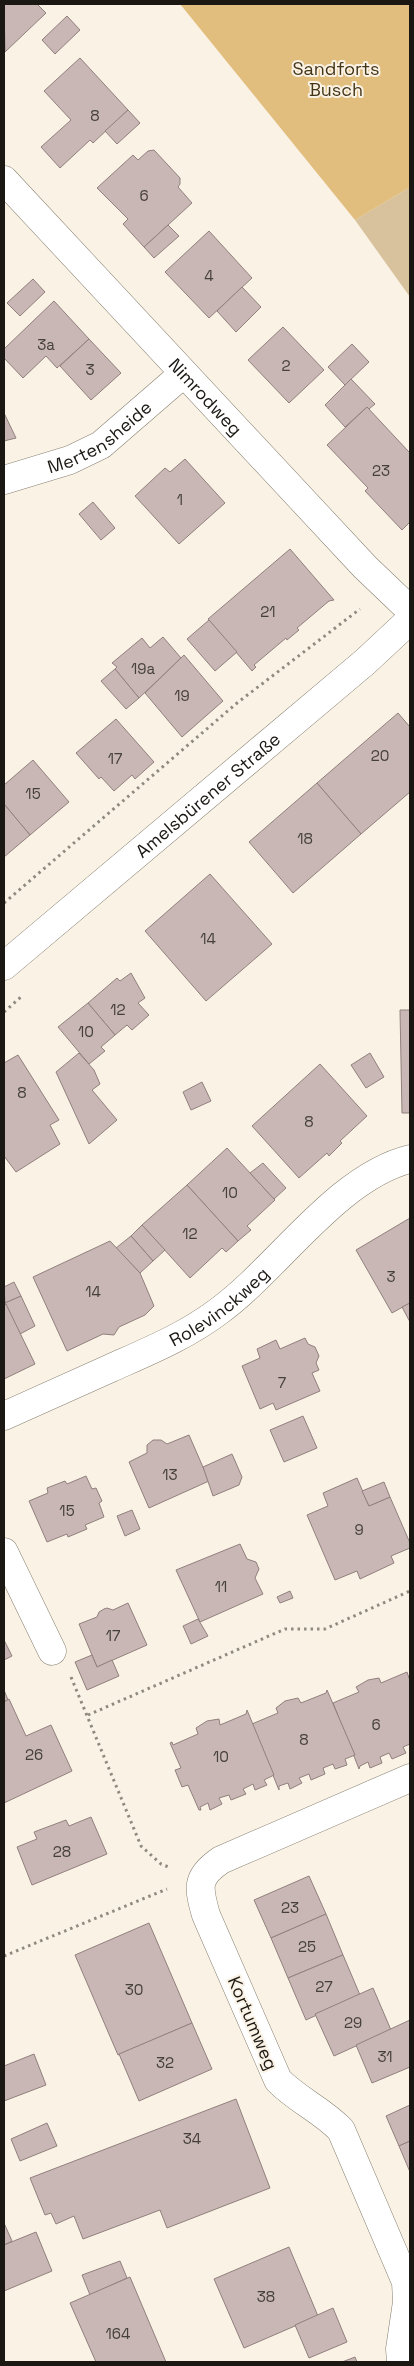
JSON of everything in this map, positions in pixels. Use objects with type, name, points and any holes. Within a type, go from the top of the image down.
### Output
[{"type":"street","name":"Nimrodweg","points":[[4,180],[183,374],[410,610]]},
{"type":"street","name":"Mertensheide","points":[[4,480],[70,460],[101,445],[183,374]]},
{"type":"street","name":"Amelsbürener Straße","points":[[4,966],[365,662],[410,620]]},
{"type":"street","name":"Rolevinckweg","points":[[4,1416],[189,1332],[220,1310],[322,1214],[359,1185],[396,1162],[410,1159]]},
{"type":"street","points":[[4,1552],[52,1651]]},
{"type":"street","points":[[201,1880],[207,1870],[221,1860],[410,1778]]},
{"type":"street","name":"Kortumweg","points":[[201,1880],[201,1898],[206,1915],[278,2080],[291,2094],[328,2116],[341,2130],[406,2282],[407,2302],[400,2349],[401,2362]]},
{"type":"path","points":[[4,903],[237,702],[358,611],[390,590]]},
{"type":"path","points":[[88,1715],[285,1629],[325,1630],[410,1591]]},
{"type":"path","points":[[52,1651],[64,1660],[141,1846],[161,1864],[201,1880]]},
{"type":"path","points":[[4,1956],[158,1891],[201,1880]]},
{"type":"shaded area","points":[[410,187],[410,297],[355,220]]},
{"type":"green space","name":"Sandforts Busch","points":[[180,4],[410,4],[410,187],[355,220]]},
{"type":"building","points":[[4,4],[37,4],[46,13],[5,52]]},
{"type":"building","points":[[67,16],[80,30],[55,54],[42,40]]},
{"type":"building","points":[[80,58],[128,110],[93,143],[90,140],[60,168],[41,147],[71,120],[44,91]]},
{"type":"building","points":[[128,110],[140,123],[117,144],[105,131]]},
{"type":"building","points":[[154,150],[180,178],[178,187],[192,203],[144,247],[123,224],[128,219],[97,188],[133,155],[138,160],[148,151]]},
{"type":"building","points":[[168,225],[179,236],[154,258],[144,247]]},
{"type":"building","points":[[209,231],[252,278],[209,318],[165,272]]},
{"type":"building","points":[[33,279],[45,292],[20,316],[7,303]]},
{"type":"building","points":[[242,287],[261,307],[236,332],[217,311]]},
{"type":"building","points":[[54,301],[89,339],[57,368],[46,356],[23,378],[4,358],[4,349]]},
{"type":"building","points":[[283,327],[324,370],[289,403],[248,360]]},
{"type":"building","points":[[89,339],[121,373],[91,400],[60,366]]},
{"type":"building","points":[[352,344],[369,362],[345,385],[328,367]]},
{"type":"building","points":[[351,379],[375,404],[369,409],[367,407],[345,427],[325,405]]},
{"type":"building","points":[[367,407],[410,451],[410,522],[402,530],[365,491],[368,488],[327,445]]},
{"type":"building","points":[[4,413],[16,438],[4,441]]},
{"type":"building","points":[[185,459],[225,503],[179,544],[135,496],[165,468],[170,472]]},
{"type":"building","points":[[93,502],[115,528],[101,540],[79,514]]},
{"type":"building","points":[[290,549],[334,600],[329,601],[297,628],[299,630],[287,640],[286,638],[254,665],[256,667],[252,671],[208,619]]},
{"type":"building","points":[[209,620],[237,652],[215,671],[187,639]]},
{"type":"building","points":[[163,637],[181,658],[139,698],[115,669],[117,667],[112,663],[142,638],[150,648]]},
{"type":"building","points":[[184,655],[223,701],[182,737],[145,693]]},
{"type":"building","points":[[115,669],[139,698],[126,709],[101,681]]},
{"type":"building","points":[[398,713],[410,727],[410,792],[361,834],[317,783]]},
{"type":"building","points":[[116,719],[154,762],[135,779],[132,775],[114,791],[101,777],[99,779],[76,753]]},
{"type":"building","points":[[33,760],[69,802],[30,835],[4,804],[4,785]]},
{"type":"building","points":[[317,783],[361,834],[293,893],[249,842]]},
{"type":"building","points":[[4,804],[30,835],[4,857]]},
{"type":"building","points":[[210,874],[272,944],[206,1001],[145,931]]},
{"type":"building","points":[[131,973],[145,998],[138,1003],[149,1015],[132,1030],[127,1025],[115,1035],[88,1003],[117,978],[120,981]]},
{"type":"building","points":[[88,1003],[115,1035],[101,1047],[105,1051],[89,1064],[58,1027]]},
{"type":"building","points":[[400,1010],[410,1010],[410,1113],[402,1113]]},
{"type":"building","points":[[79,1053],[94,1070],[100,1084],[92,1090],[117,1120],[89,1144],[56,1072]]},
{"type":"building","points":[[370,1053],[384,1077],[366,1088],[351,1065]]},
{"type":"building","points":[[18,1055],[59,1120],[50,1125],[60,1144],[16,1172],[4,1156],[4,1063]]},
{"type":"building","points":[[320,1064],[367,1116],[340,1141],[342,1143],[329,1156],[327,1153],[299,1178],[252,1126]]},
{"type":"building","points":[[202,1082],[211,1101],[191,1110],[183,1092]]},
{"type":"building","points":[[227,1148],[275,1200],[247,1226],[251,1230],[238,1241],[187,1185]]},
{"type":"building","points":[[263,1163],[286,1188],[274,1199],[250,1173]]},
{"type":"building","points":[[187,1185],[238,1241],[226,1252],[222,1248],[190,1278],[142,1225]]},
{"type":"building","points":[[410,1218],[410,1303],[392,1313],[356,1250]]},
{"type":"building","points":[[142,1225],[165,1250],[153,1261],[131,1236]]},
{"type":"building","points":[[131,1236],[153,1261],[140,1273],[116,1248]]},
{"type":"building","points":[[110,1241],[140,1273],[154,1306],[145,1315],[119,1327],[114,1335],[103,1334],[67,1351],[33,1277]]},
{"type":"building","points":[[14,1282],[21,1296],[5,1303],[4,1287]]},
{"type":"building","points":[[21,1296],[35,1326],[20,1334],[5,1303]]},
{"type":"building","points":[[410,1303],[410,1322],[402,1307]]},
{"type":"building","points":[[6,1304],[35,1364],[4,1379],[4,1306]]},
{"type":"building","points":[[305,1338],[308,1344],[315,1347],[319,1356],[316,1363],[319,1370],[312,1373],[320,1391],[276,1410],[273,1403],[260,1409],[242,1366],[260,1358],[257,1349],[276,1340],[280,1349]]},
{"type":"building","points":[[303,1416],[317,1448],[284,1462],[270,1430]]},
{"type":"building","points":[[189,1435],[209,1481],[149,1508],[129,1462],[147,1453],[147,1445],[153,1440],[161,1440],[167,1444]]},
{"type":"building","points":[[232,1454],[242,1477],[239,1485],[213,1496],[203,1467]]},
{"type":"building","points":[[86,1476],[92,1489],[96,1488],[102,1501],[99,1503],[104,1517],[85,1525],[87,1529],[68,1537],[67,1534],[47,1542],[29,1501],[48,1493],[47,1488],[65,1481],[67,1484]]},
{"type":"building","points":[[357,1478],[369,1506],[390,1497],[410,1543],[410,1548],[391,1556],[394,1563],[360,1579],[357,1571],[335,1580],[307,1515],[328,1506],[323,1493]]},
{"type":"building","points":[[384,1482],[390,1497],[369,1506],[362,1491]]},
{"type":"building","points":[[132,1510],[140,1529],[125,1536],[117,1516]]},
{"type":"building","points":[[240,1544],[247,1559],[256,1562],[259,1569],[255,1578],[263,1594],[200,1622],[176,1570]]},
{"type":"building","points":[[290,1591],[293,1598],[280,1603],[277,1597]]},
{"type":"building","points":[[128,1603],[147,1645],[97,1667],[79,1624],[97,1617],[99,1612],[104,1609],[113,1610]]},
{"type":"building","points":[[198,1619],[208,1636],[191,1644],[183,1626]]},
{"type":"building","points":[[4,1640],[12,1656],[4,1660]]},
{"type":"building","points":[[92,1655],[97,1667],[112,1660],[119,1676],[87,1690],[75,1662]]},
{"type":"building","points":[[407,1672],[410,1681],[410,1744],[403,1747],[406,1753],[392,1759],[389,1753],[380,1757],[382,1763],[370,1768],[368,1762],[360,1766],[359,1769],[333,1703],[359,1692],[356,1687],[368,1680],[379,1678],[381,1683]]},
{"type":"building","points":[[4,1690],[8,1700],[4,1702]]},
{"type":"building","points":[[327,1690],[355,1755],[345,1759],[347,1765],[335,1769],[333,1764],[323,1768],[325,1774],[311,1780],[309,1774],[299,1778],[302,1783],[290,1789],[288,1783],[279,1786],[279,1790],[252,1724],[278,1713],[276,1708],[285,1701],[298,1698],[301,1703],[326,1693]]},
{"type":"building","points":[[9,1699],[26,1736],[51,1725],[72,1771],[4,1803],[4,1702]]},
{"type":"building","points":[[247,1710],[274,1775],[264,1780],[267,1785],[255,1790],[253,1784],[243,1789],[246,1794],[231,1800],[229,1795],[219,1798],[222,1804],[210,1810],[208,1803],[200,1807],[201,1810],[199,1810],[188,1785],[182,1787],[175,1770],[181,1768],[170,1743],[172,1742],[173,1745],[198,1734],[196,1728],[207,1721],[219,1719],[220,1725],[246,1714]]},
{"type":"building","points":[[91,1817],[107,1854],[32,1885],[17,1847],[37,1839],[34,1832],[66,1820],[69,1826]]},
{"type":"building","points":[[309,1876],[326,1914],[271,1938],[254,1900]]},
{"type":"building","points":[[326,1914],[343,1955],[288,1978],[271,1938]]},
{"type":"building","points":[[149,1923],[192,2023],[118,2055],[75,1955]]},
{"type":"building","points":[[343,1955],[360,1995],[306,2020],[288,1978]]},
{"type":"building","points":[[373,1988],[391,2030],[334,2056],[315,2014]]},
{"type":"building","points":[[410,2020],[410,2067],[372,2083],[356,2045]]},
{"type":"building","points":[[192,2023],[212,2069],[139,2101],[119,2054]]},
{"type":"building","points":[[34,2054],[46,2085],[4,2101],[4,2066]]},
{"type":"building","points":[[236,2099],[270,2188],[167,2228],[160,2210],[83,2239],[74,2216],[56,2224],[51,2213],[45,2215],[30,2178]]},
{"type":"building","points":[[410,2105],[410,2141],[399,2146],[386,2116]]},
{"type":"building","points":[[47,2123],[57,2146],[20,2161],[11,2139]]},
{"type":"building","points":[[410,2141],[410,2172],[399,2146]]},
{"type":"building","points":[[4,2223],[12,2241],[4,2245]]},
{"type":"building","points":[[36,2232],[52,2271],[4,2291],[4,2245]]},
{"type":"building","points":[[289,2247],[318,2316],[244,2348],[214,2279]]},
{"type":"building","points":[[120,2261],[127,2278],[90,2295],[82,2275]]},
{"type":"building","points":[[130,2277],[166,2362],[96,2362],[70,2303]]},
{"type":"building","points":[[333,2308],[347,2342],[309,2358],[295,2325]]},
{"type":"building","points":[[355,2357],[357,2362],[342,2362]]}]
